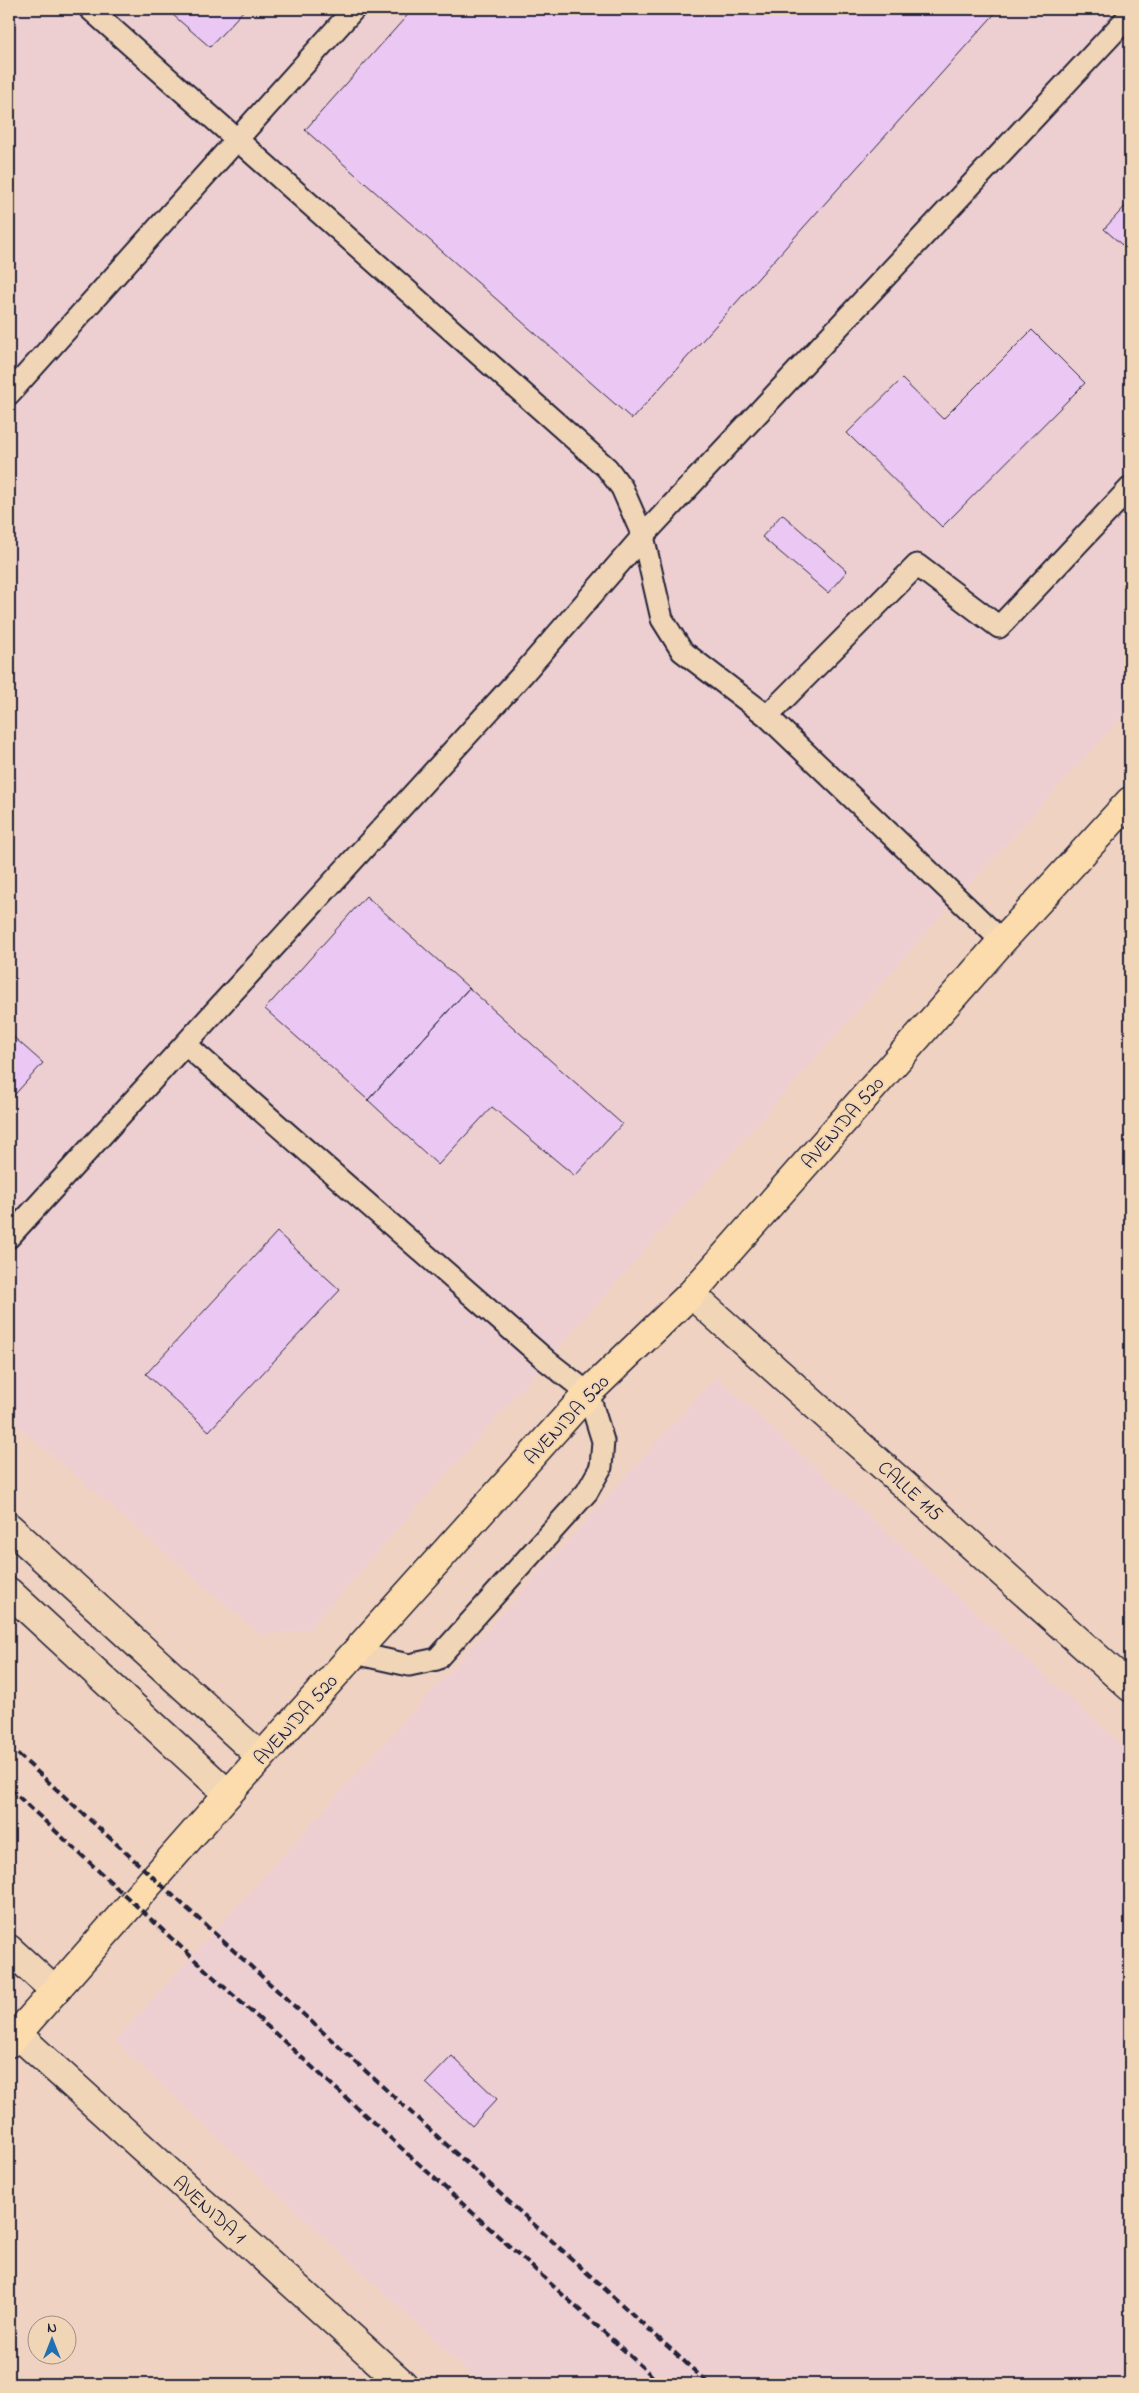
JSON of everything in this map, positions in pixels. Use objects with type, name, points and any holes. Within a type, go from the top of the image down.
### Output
[{"type":"main road","name":"AVENIDA 520","points":[[13,2039],[228,1794],[588,1393],[691,1294],[1002,941],[1130,801]]},
{"type":"street","name":"CALLE 115","points":[[691,1294],[1130,1687]]},
{"type":"street","points":[[9,1527],[261,1757]]},
{"type":"street","points":[[9,1592],[228,1794]]},
{"type":"street","points":[[9,1949],[55,1991]]},
{"type":"street","name":"AVENIDA 1","points":[[13,2039],[403,2384]]},
{"type":"lane","points":[[90,9],[607,468],[622,488],[643,536],[662,619],[682,651],[768,716],[1002,941]]},
{"type":"lane","points":[[9,394],[354,9]]},
{"type":"lane","points":[[9,1237],[522,675],[643,536],[1130,15]]},
{"type":"lane","points":[[768,716],[917,566],[999,628],[1130,488]]},
{"type":"lane","points":[[185,1044],[539,1355],[588,1393],[603,1440],[601,1467],[586,1492],[437,1659],[410,1665],[354,1653]]},
{"type":"shaded area","points":[[9,9],[1130,9],[1130,708],[957,898],[308,1630],[261,1635],[9,1418]]},
{"type":"shaded area","points":[[716,1377],[1130,1753],[1130,2384],[481,2384],[115,2041]]},
{"type":"building","points":[[166,9],[245,9],[210,47]]},
{"type":"building","points":[[413,9],[999,9],[632,419],[305,130]]},
{"type":"building","points":[[1130,201],[1130,252],[1104,229]]},
{"type":"building","points":[[1032,330],[1085,383],[942,527],[847,433],[902,379],[943,419]]},
{"type":"building","points":[[782,514],[847,571],[828,593],[762,537]]},
{"type":"building","points":[[366,896],[469,988],[368,1100],[265,1009]]},
{"type":"building","points":[[469,988],[622,1124],[575,1176],[492,1107],[438,1165],[368,1100]]},
{"type":"building","points":[[9,1033],[43,1063],[9,1101]]},
{"type":"building","points":[[277,1232],[340,1290],[209,1431],[146,1374]]},
{"type":"building","points":[[452,2056],[497,2099],[472,2126],[426,2083]]},
{"type":"railway","points":[[9,1746],[709,2384]]},
{"type":"railway","points":[[9,1788],[222,1985],[661,2384]]}]
